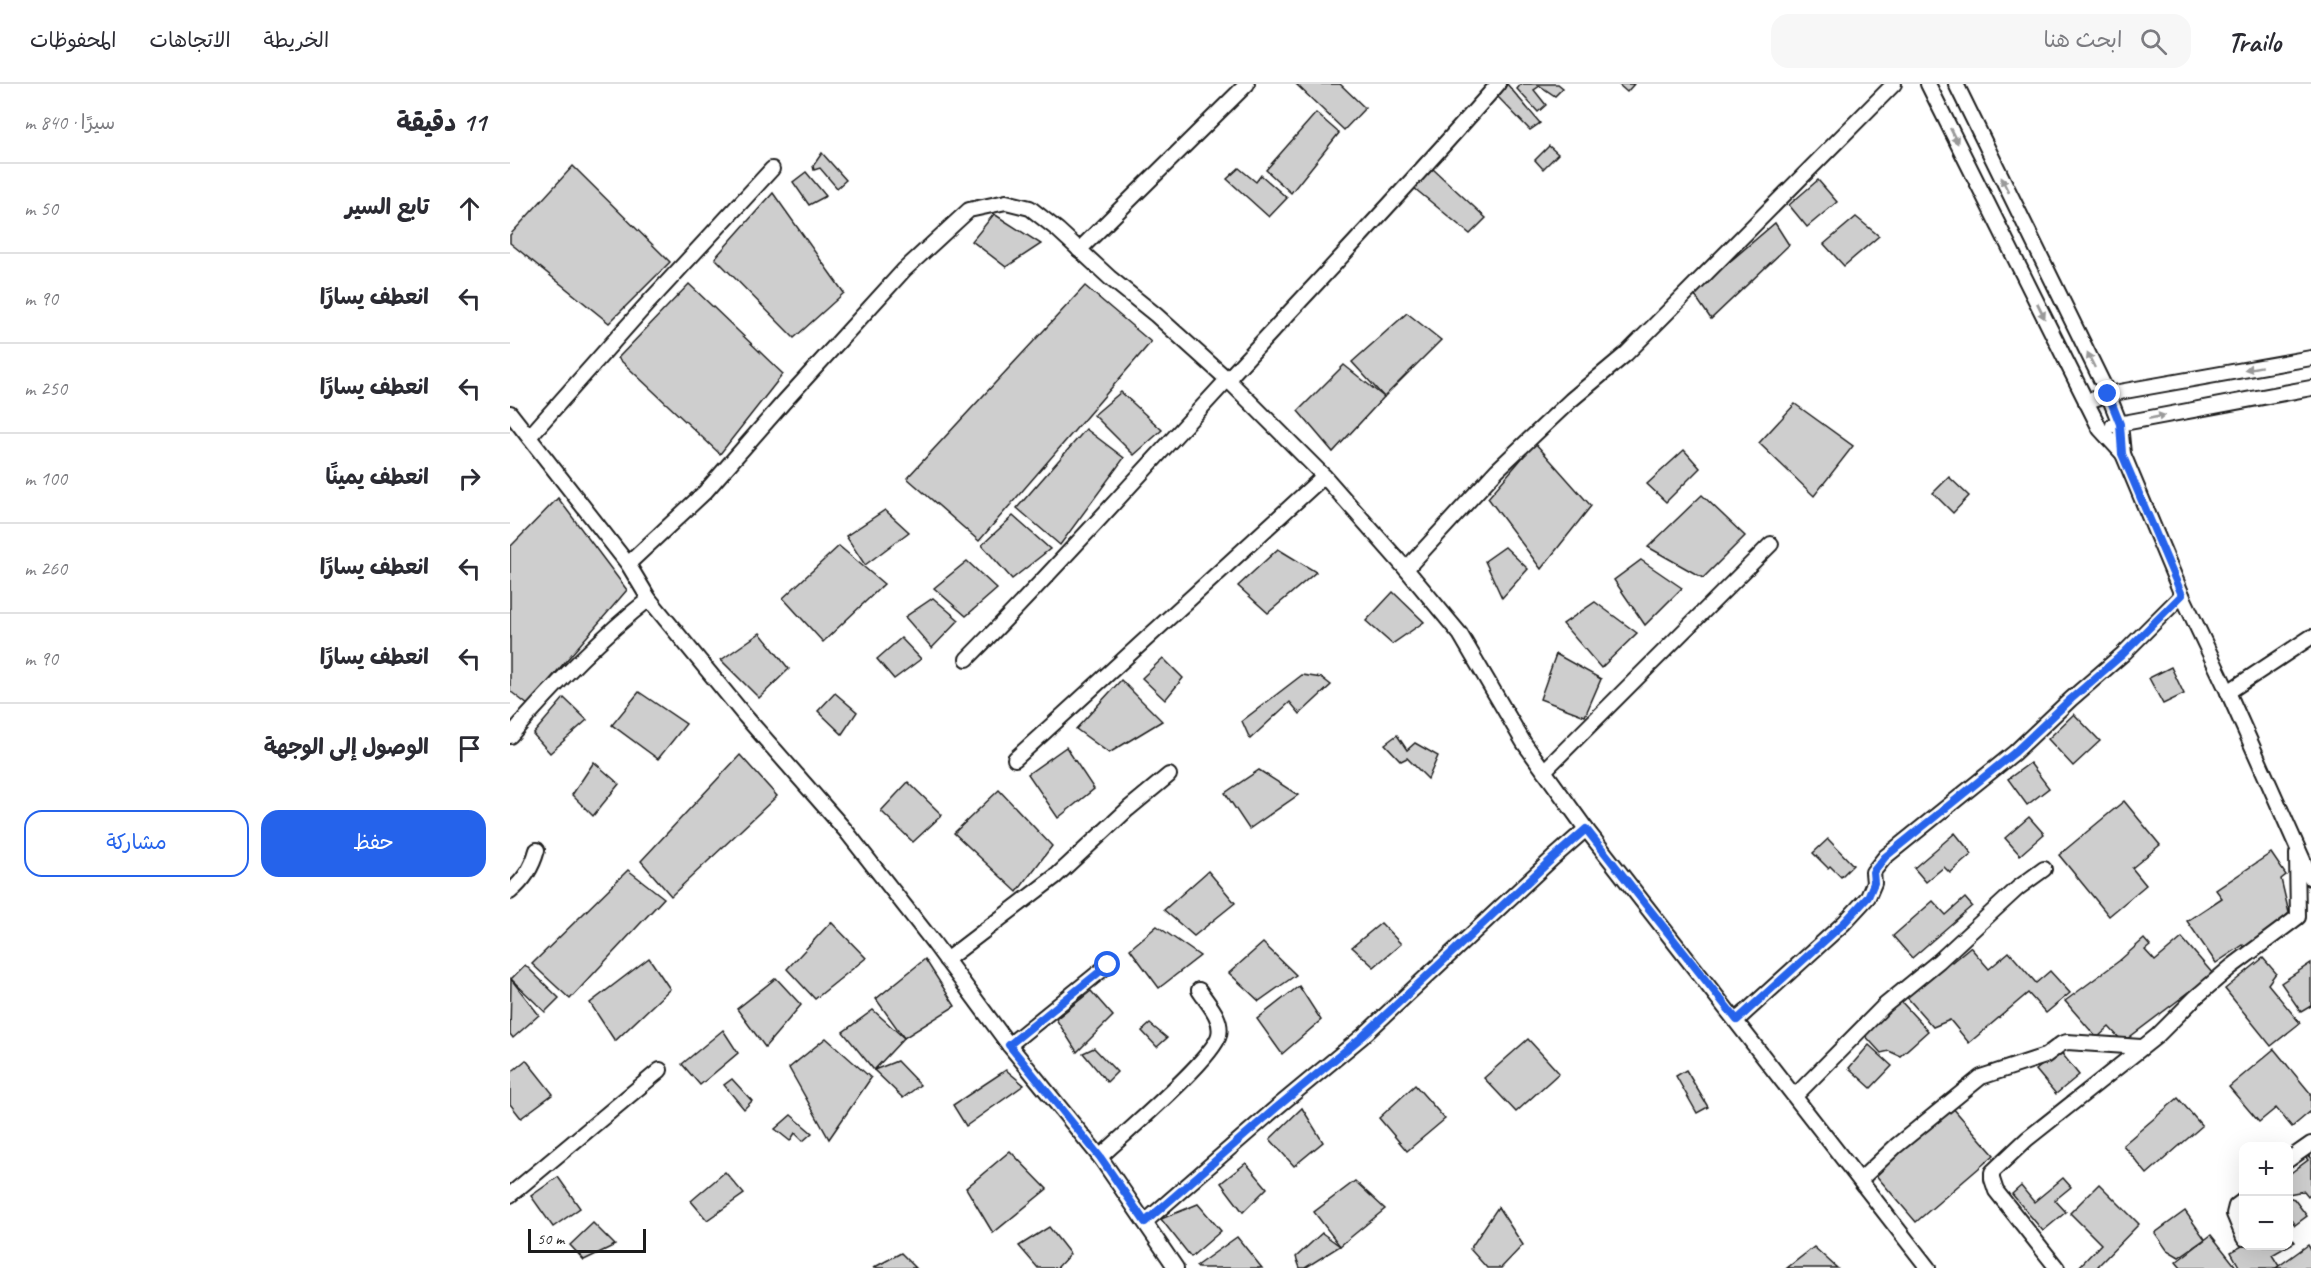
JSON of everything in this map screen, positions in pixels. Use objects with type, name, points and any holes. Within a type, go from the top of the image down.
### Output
[{"type":"street","points":[[1079,250],[1247,84]]},
{"type":"street","points":[[967,659],[1044,580],[1227,379],[1430,162],[1498,84]]},
{"type":"street","points":[[1406,569],[1497,470],[1571,400],[1626,354],[1894,84]]},
{"type":"street","points":[[1928,84],[2100,429],[2122,454],[2182,595],[2311,878]]},
{"type":"street","points":[[1956,84],[2108,394],[2120,424],[2122,454]]},
{"type":"street","points":[[530,437],[647,304],[772,169]]},
{"type":"street","points":[[628,564],[705,492],[904,270],[969,210],[1006,202],[1030,208],[1227,379],[1324,476],[1406,569],[1460,634],[1524,743],[1586,829],[1928,1268]]},
{"type":"street","points":[[2086,402],[2108,394],[2311,358]]},
{"type":"street","points":[[2100,429],[2311,388]]},
{"type":"street","points":[[510,413],[628,564],[648,599],[745,716],[846,831],[1009,1045],[1100,1157],[1176,1268]]},
{"type":"street","points":[[1015,759],[1324,476]]},
{"type":"street","points":[[1544,771],[1771,544]]},
{"type":"street","points":[[1737,1020],[1844,923],[1868,897],[1874,883],[1873,872],[1885,857],[2014,753],[2123,654],[2182,595]]},
{"type":"street","points":[[510,736],[573,666],[648,599]]},
{"type":"street","points":[[2228,692],[2311,637]]},
{"type":"street","points":[[946,960],[1056,876],[1128,809],[1169,775]]},
{"type":"street","points":[[1145,1222],[1363,1036],[1586,829]]},
{"type":"street","points":[[2057,1268],[1996,1191],[1992,1172],[2027,1139],[2141,1047],[2231,967],[2298,917],[2296,847]]},
{"type":"street","points":[[510,892],[523,880],[533,865],[537,850]]},
{"type":"street","points":[[1795,1096],[1884,1006],[1939,961],[2018,888],[2044,869]]},
{"type":"street","points":[[1009,1045],[1108,965]]},
{"type":"street","points":[[1100,1157],[1178,1085],[1214,1047],[1220,1034],[1219,1019],[1198,990]]},
{"type":"street","points":[[1860,1180],[1896,1146],[1981,1077],[2045,1056],[2067,1042],[2141,1047]]},
{"type":"street","points":[[510,1195],[660,1070]]},
{"type":"street","points":[[2293,1157],[2311,1144]]},
{"type":"street","points":[[2239,1204],[2234,1214],[2239,1226]]},
{"type":"building","points":[[1296,84],[1340,84],[1365,108],[1344,130]]},
{"type":"building","points":[[1507,84],[1540,123],[1530,130],[1498,97]]},
{"type":"building","points":[[1521,84],[1558,84],[1563,88],[1555,96],[1540,86],[1534,90],[1546,105],[1538,112],[1517,89]]},
{"type":"building","points":[[1618,84],[1634,84],[1627,92]]},
{"type":"building","points":[[1316,113],[1339,133],[1291,193],[1266,170]]},
{"type":"building","points":[[1549,146],[1558,154],[1543,169],[1535,160]]},
{"type":"building","points":[[822,153],[846,180],[837,188],[820,168],[814,170],[813,166]]},
{"type":"building","points":[[573,166],[670,262],[609,323],[510,243],[510,235]]},
{"type":"building","points":[[1239,168],[1256,182],[1261,175],[1287,198],[1269,217],[1227,179]]},
{"type":"building","points":[[1433,169],[1486,218],[1470,234],[1414,188]]},
{"type":"building","points":[[806,172],[826,196],[809,205],[793,182]]},
{"type":"building","points":[[1818,180],[1837,202],[1807,227],[1789,205]]},
{"type":"building","points":[[773,193],[844,293],[794,338],[715,258]]},
{"type":"building","points":[[994,214],[1041,244],[1006,267],[972,241]]},
{"type":"building","points":[[1856,217],[1879,236],[1844,266],[1824,244]]},
{"type":"building","points":[[1775,223],[1789,245],[1711,319],[1693,293]]},
{"type":"building","points":[[689,284],[783,374],[720,454],[618,358]]},
{"type":"building","points":[[1085,286],[1151,342],[979,541],[907,478]]},
{"type":"building","points":[[1407,313],[1441,340],[1384,397],[1352,362]]},
{"type":"building","points":[[1344,365],[1384,397],[1333,452],[1298,411]]},
{"type":"building","points":[[1121,392],[1162,430],[1134,455],[1094,415]]},
{"type":"building","points":[[1795,404],[1853,446],[1814,496],[1759,443]]},
{"type":"building","points":[[1086,429],[1124,458],[1060,545],[1017,508]]},
{"type":"building","points":[[1535,443],[1591,506],[1541,569],[1488,498]]},
{"type":"building","points":[[1684,450],[1700,468],[1666,502],[1647,484]]},
{"type":"building","points":[[1949,477],[1969,496],[1953,513],[1933,493]]},
{"type":"building","points":[[1702,495],[1745,536],[1703,578],[1648,547]]},
{"type":"building","points":[[558,498],[627,590],[528,705],[510,691],[510,547]]},
{"type":"building","points":[[885,510],[909,532],[865,565],[846,536]]},
{"type":"building","points":[[1013,516],[1050,549],[1012,579],[982,545]]},
{"type":"building","points":[[839,546],[884,584],[823,642],[783,598]]},
{"type":"building","points":[[1505,547],[1528,569],[1502,598],[1485,561]]},
{"type":"building","points":[[1278,549],[1316,572],[1268,613],[1238,586]]},
{"type":"building","points":[[1641,560],[1682,588],[1645,625],[1614,580]]},
{"type":"building","points":[[967,561],[997,589],[966,616],[934,588]]},
{"type":"building","points":[[1393,592],[1424,622],[1392,644],[1366,621]]},
{"type":"building","points":[[933,598],[959,620],[932,648],[905,617]]},
{"type":"building","points":[[1595,602],[1637,633],[1601,668],[1563,624]]},
{"type":"building","points":[[760,633],[789,669],[759,698],[721,660]]},
{"type":"building","points":[[901,638],[921,659],[894,679],[877,659]]},
{"type":"building","points":[[1556,654],[1601,679],[1585,716],[1540,699]]},
{"type":"building","points":[[1163,658],[1183,678],[1165,700],[1142,678]]},
{"type":"building","points":[[2171,667],[2184,694],[2163,704],[2149,678]]},
{"type":"building","points":[[1302,675],[1322,678],[1331,685],[1300,714],[1290,702],[1250,739],[1242,721]]},
{"type":"building","points":[[1121,680],[1162,721],[1109,753],[1076,729]]},
{"type":"building","points":[[639,692],[686,724],[658,759],[612,725]]},
{"type":"building","points":[[835,693],[857,712],[842,734],[818,711]]},
{"type":"building","points":[[564,698],[587,720],[550,753],[533,734]]},
{"type":"building","points":[[2074,714],[2100,741],[2073,766],[2048,739]]},
{"type":"building","points":[[1397,735],[1407,750],[1415,743],[1438,756],[1428,779],[1407,758],[1401,761],[1385,744]]},
{"type":"building","points":[[1066,747],[1094,789],[1058,818],[1028,774]]},
{"type":"building","points":[[740,755],[777,796],[671,896],[641,861]]},
{"type":"building","points":[[594,762],[619,784],[593,816],[572,795]]},
{"type":"building","points":[[2030,763],[2049,788],[2027,805],[2008,779]]},
{"type":"building","points":[[1259,770],[1298,795],[1249,829],[1225,793]]},
{"type":"building","points":[[908,782],[942,815],[913,842],[881,811]]},
{"type":"building","points":[[999,790],[1052,846],[1017,892],[954,833]]},
{"type":"building","points":[[2124,801],[2160,845],[2132,868],[2146,885],[2109,916],[2059,855]]},
{"type":"building","points":[[2029,817],[2044,834],[2020,855],[2005,838]]},
{"type":"building","points":[[1955,833],[1972,854],[1950,873],[1944,867],[1926,882],[1914,868]]},
{"type":"building","points":[[1828,839],[1853,865],[1841,877],[1813,853]]},
{"type":"building","points":[[2271,853],[2286,875],[2281,879],[2289,913],[2248,952],[2243,945],[2216,963],[2187,921],[2222,898],[2216,890]]},
{"type":"building","points":[[628,870],[664,898],[570,999],[532,964]]},
{"type":"building","points":[[1208,871],[1235,903],[1194,936],[1164,910]]},
{"type":"building","points":[[1965,898],[1972,906],[1912,958],[1893,936],[1933,901],[1946,915]]},
{"type":"building","points":[[831,922],[866,958],[815,999],[787,969]]},
{"type":"building","points":[[1381,923],[1401,944],[1374,967],[1352,947]]},
{"type":"building","points":[[1157,926],[1200,956],[1159,988],[1130,949]]},
{"type":"building","points":[[2182,938],[2213,974],[2123,1042],[2109,1027],[2097,1038],[2065,1001],[2119,961],[2144,939],[2150,946],[2145,950],[2155,961]]},
{"type":"building","points":[[1263,943],[1296,975],[1259,1001],[1229,973]]},
{"type":"building","points":[[1970,947],[1989,969],[2009,952],[2036,983],[2050,971],[2070,993],[2046,1013],[2028,993],[1969,1043],[1950,1020],[1933,1027],[1905,995],[1949,958],[1952,962]]},
{"type":"building","points":[[649,958],[670,989],[615,1041],[590,1003]]},
{"type":"building","points":[[2263,958],[2276,973],[2268,984],[2300,1023],[2271,1046],[2225,989]]},
{"type":"building","points":[[925,959],[955,1006],[904,1038],[876,999]]},
{"type":"building","points":[[2311,963],[2311,1006],[2301,1012],[2281,983]]},
{"type":"building","points":[[525,965],[559,998],[545,1012],[511,979]]},
{"type":"building","points":[[776,978],[801,1005],[765,1047],[737,1009]]},
{"type":"building","points":[[511,979],[539,1015],[513,1038],[510,1034]]},
{"type":"building","points":[[1299,986],[1321,1020],[1282,1054],[1257,1019]]},
{"type":"building","points":[[1091,991],[1113,1016],[1077,1052],[1056,1019]]},
{"type":"building","points":[[1898,998],[1928,1031],[1900,1056],[1889,1051],[1881,1053],[1861,1031]]},
{"type":"building","points":[[873,1010],[904,1038],[874,1070],[843,1032]]},
{"type":"building","points":[[1150,1024],[1167,1038],[1157,1047],[1142,1031]]},
{"type":"building","points":[[723,1030],[738,1053],[700,1085],[682,1064]]},
{"type":"building","points":[[826,1038],[871,1078],[829,1139],[789,1068]]},
{"type":"building","points":[[1528,1039],[1559,1073],[1516,1112],[1484,1078]]},
{"type":"building","points":[[1869,1045],[1892,1066],[1871,1088],[1849,1068]]},
{"type":"building","points":[[1094,1048],[1117,1072],[1107,1082],[1083,1053]]},
{"type":"building","points":[[2274,1049],[2311,1094],[2311,1111],[2292,1127],[2276,1108],[2259,1122],[2229,1087]]},
{"type":"building","points":[[2060,1051],[2079,1075],[2056,1094],[2036,1070]]},
{"type":"building","points":[[526,1060],[553,1094],[521,1118],[510,1104],[510,1073]]},
{"type":"building","points":[[897,1061],[920,1085],[903,1098],[874,1070]]},
{"type":"building","points":[[1006,1070],[1024,1085],[966,1126],[953,1105]]},
{"type":"building","points":[[1686,1070],[1708,1107],[1697,1113],[1676,1076]]},
{"type":"building","points":[[732,1079],[752,1101],[744,1109],[724,1085]]},
{"type":"building","points":[[1415,1085],[1445,1119],[1407,1151],[1379,1118]]},
{"type":"building","points":[[2178,1098],[2202,1126],[2147,1174],[2123,1145]]},
{"type":"building","points":[[1952,1107],[1994,1155],[1916,1222],[1874,1173]]},
{"type":"building","points":[[1302,1108],[1323,1142],[1294,1166],[1270,1139]]},
{"type":"building","points":[[791,1115],[812,1133],[803,1141],[795,1133],[790,1141],[775,1129]]},
{"type":"building","points":[[1010,1151],[1047,1189],[993,1233],[966,1188]]},
{"type":"building","points":[[2307,1153],[2311,1159],[2311,1193],[2308,1196],[2304,1191],[2293,1193],[2293,1171],[2308,1160],[2304,1155]]},
{"type":"building","points":[[1246,1163],[1267,1188],[1243,1212],[1221,1183]]},
{"type":"building","points":[[725,1172],[744,1194],[707,1220],[691,1201]]},
{"type":"building","points":[[558,1177],[580,1208],[553,1227],[531,1196]]},
{"type":"building","points":[[2063,1178],[2071,1187],[2055,1200],[2066,1212],[2043,1231],[2012,1194],[2021,1186],[2034,1202]]},
{"type":"building","points":[[1355,1181],[1385,1209],[1340,1246],[1314,1212]]},
{"type":"building","points":[[2099,1184],[2139,1224],[2098,1266],[2100,1268],[2078,1268],[2101,1244],[2070,1213]]},
{"type":"building","points":[[2293,1199],[2307,1216],[2295,1225],[2293,1222]]},
{"type":"building","points":[[1198,1204],[1221,1231],[1191,1257],[1161,1219]]},
{"type":"building","points":[[1498,1207],[1523,1245],[1501,1268],[1487,1268],[1470,1249]]},
{"type":"building","points":[[2185,1211],[2205,1239],[2179,1257],[2167,1250],[2155,1233]]},
{"type":"building","points":[[593,1223],[615,1245],[584,1260],[570,1245]]},
{"type":"building","points":[[1049,1227],[1070,1254],[1057,1268],[1038,1268],[1019,1246]]},
{"type":"building","points":[[1322,1233],[1340,1246],[1305,1268],[1300,1268],[1296,1257]]},
{"type":"building","points":[[2211,1235],[2237,1268],[2181,1268],[2176,1262]]},
{"type":"building","points":[[1237,1237],[1262,1268],[1198,1268],[1196,1266]]},
{"type":"building","points":[[2308,1245],[2311,1250],[2311,1268],[2276,1268]]},
{"type":"building","points":[[1814,1247],[1837,1268],[1787,1268]]},
{"type":"building","points":[[2239,1248],[2239,1250],[2281,1250],[2272,1255],[2279,1266],[2276,1268],[2240,1268],[2231,1252]]},
{"type":"building","points":[[901,1253],[916,1268],[873,1268]]},
{"type":"route","points":[[1108,965],[1009,1045],[1100,1157],[1145,1222],[1363,1036],[1586,829],[1737,1020],[1792,973],[1868,897],[1874,883],[1873,872],[1885,857],[2014,753],[2123,654],[2182,595],[2122,454],[2120,424],[2108,394]]}]
